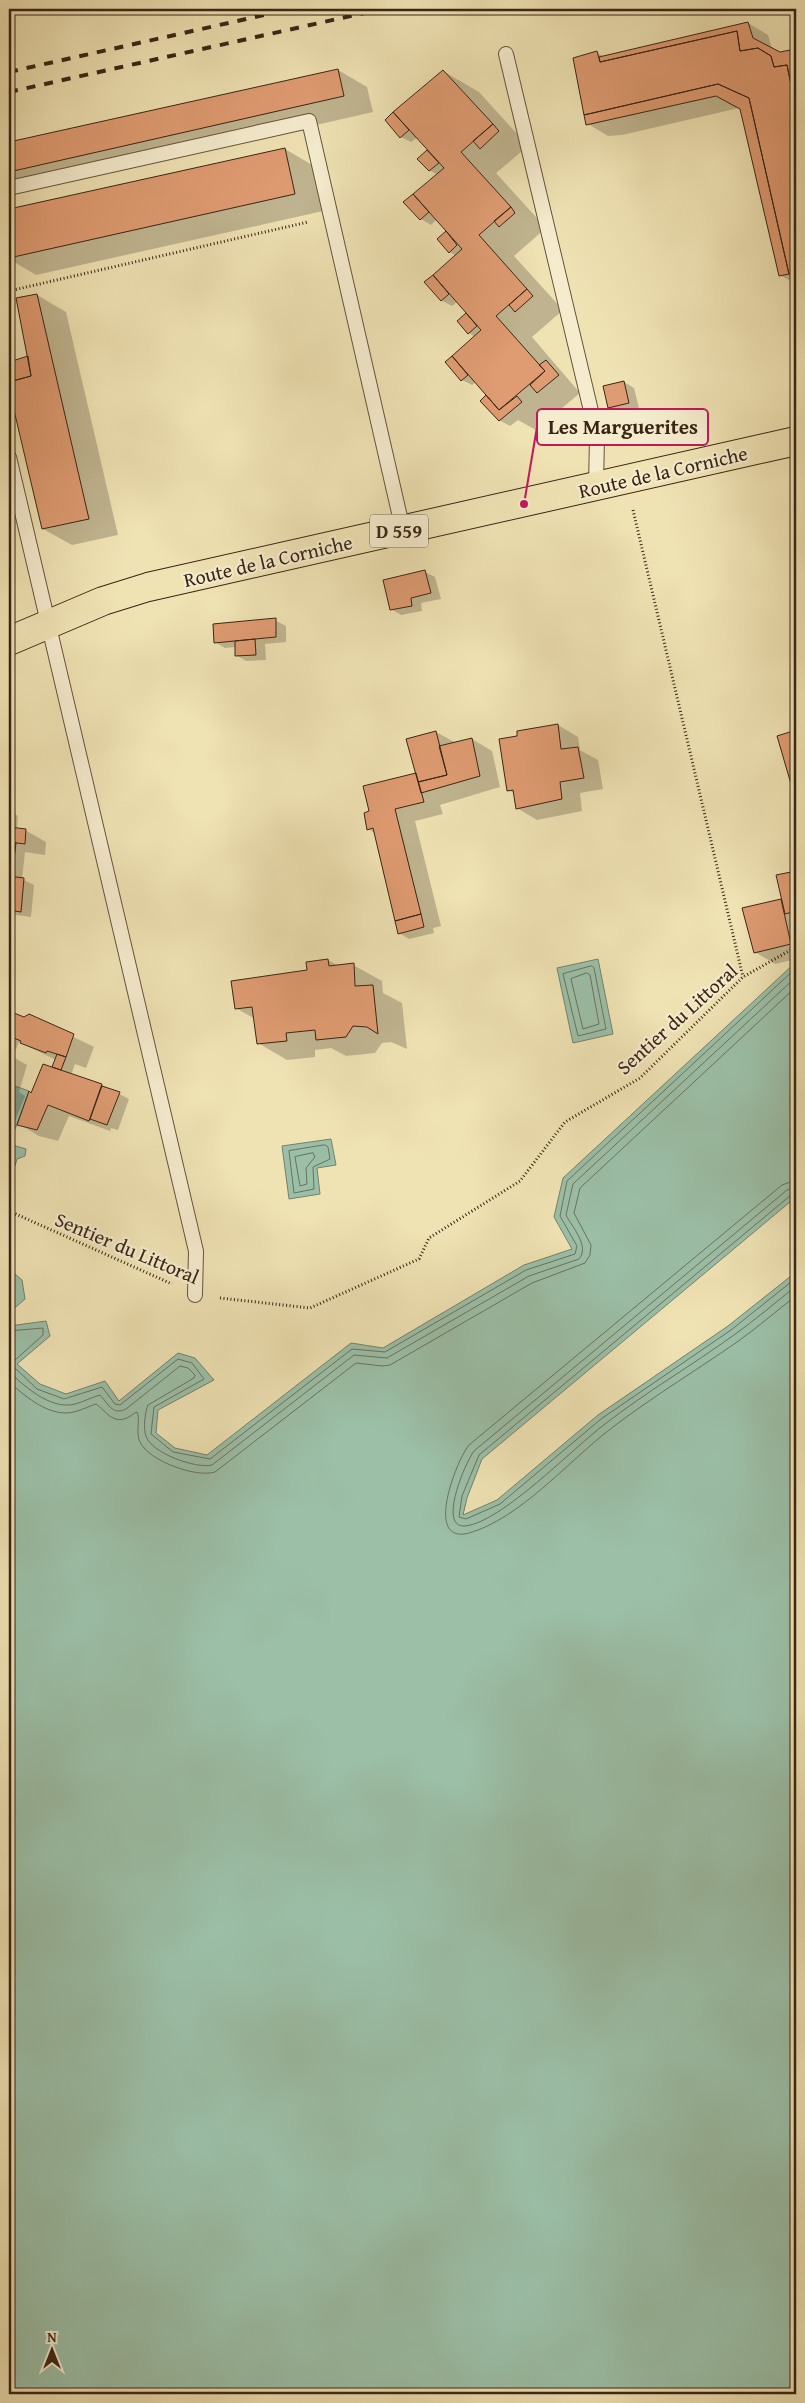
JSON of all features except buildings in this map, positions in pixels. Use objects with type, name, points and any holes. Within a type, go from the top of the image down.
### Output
[{"type":"main road","name":"Route de la Corniche","points":[[9,641],[103,601],[148,587],[596,488],[796,441]]},
{"type":"lane","points":[[506,54],[596,436],[596,488]]},
{"type":"lane","points":[[9,188],[309,121],[403,530]]},
{"type":"lane","points":[[9,457],[50,622],[196,1250],[195,1295]]},
{"type":"path","points":[[9,291],[330,216]]},
{"type":"path","points":[[626,480],[743,977]]},
{"type":"path","name":"Sentier du Littoral","points":[[9,1211],[195,1295],[310,1308],[419,1259],[429,1238],[520,1181],[565,1122],[640,1078],[743,977],[796,947]]},
{"type":"water","points":[[598,959],[613,1034],[573,1043],[557,968]]},
{"type":"water","points":[[796,962],[796,1197],[482,1459],[467,1498],[463,1515],[497,1500],[598,1415],[728,1326],[796,1272],[796,2394],[9,2394],[9,1326],[46,1321],[50,1336],[17,1364],[40,1384],[66,1394],[105,1381],[119,1401],[178,1353],[195,1358],[214,1380],[158,1410],[156,1433],[175,1448],[207,1455],[351,1343],[383,1348],[524,1265],[572,1249],[554,1217],[563,1178]]},
{"type":"water","points":[[9,1084],[29,1091],[14,1132],[9,1130]]},
{"type":"water","points":[[331,1139],[336,1165],[317,1168],[320,1194],[289,1199],[282,1146]]},
{"type":"water","points":[[9,1144],[26,1149],[25,1156],[17,1159],[15,1166],[9,1170]]},
{"type":"water","points":[[9,1269],[22,1280],[25,1299],[9,1313]]},
{"type":"railway","points":[[9,72],[291,9]]},
{"type":"railway","points":[[9,92],[382,9]]},
{"type":"place","name":"Les Marguerites","points":[[524,504]]}]
